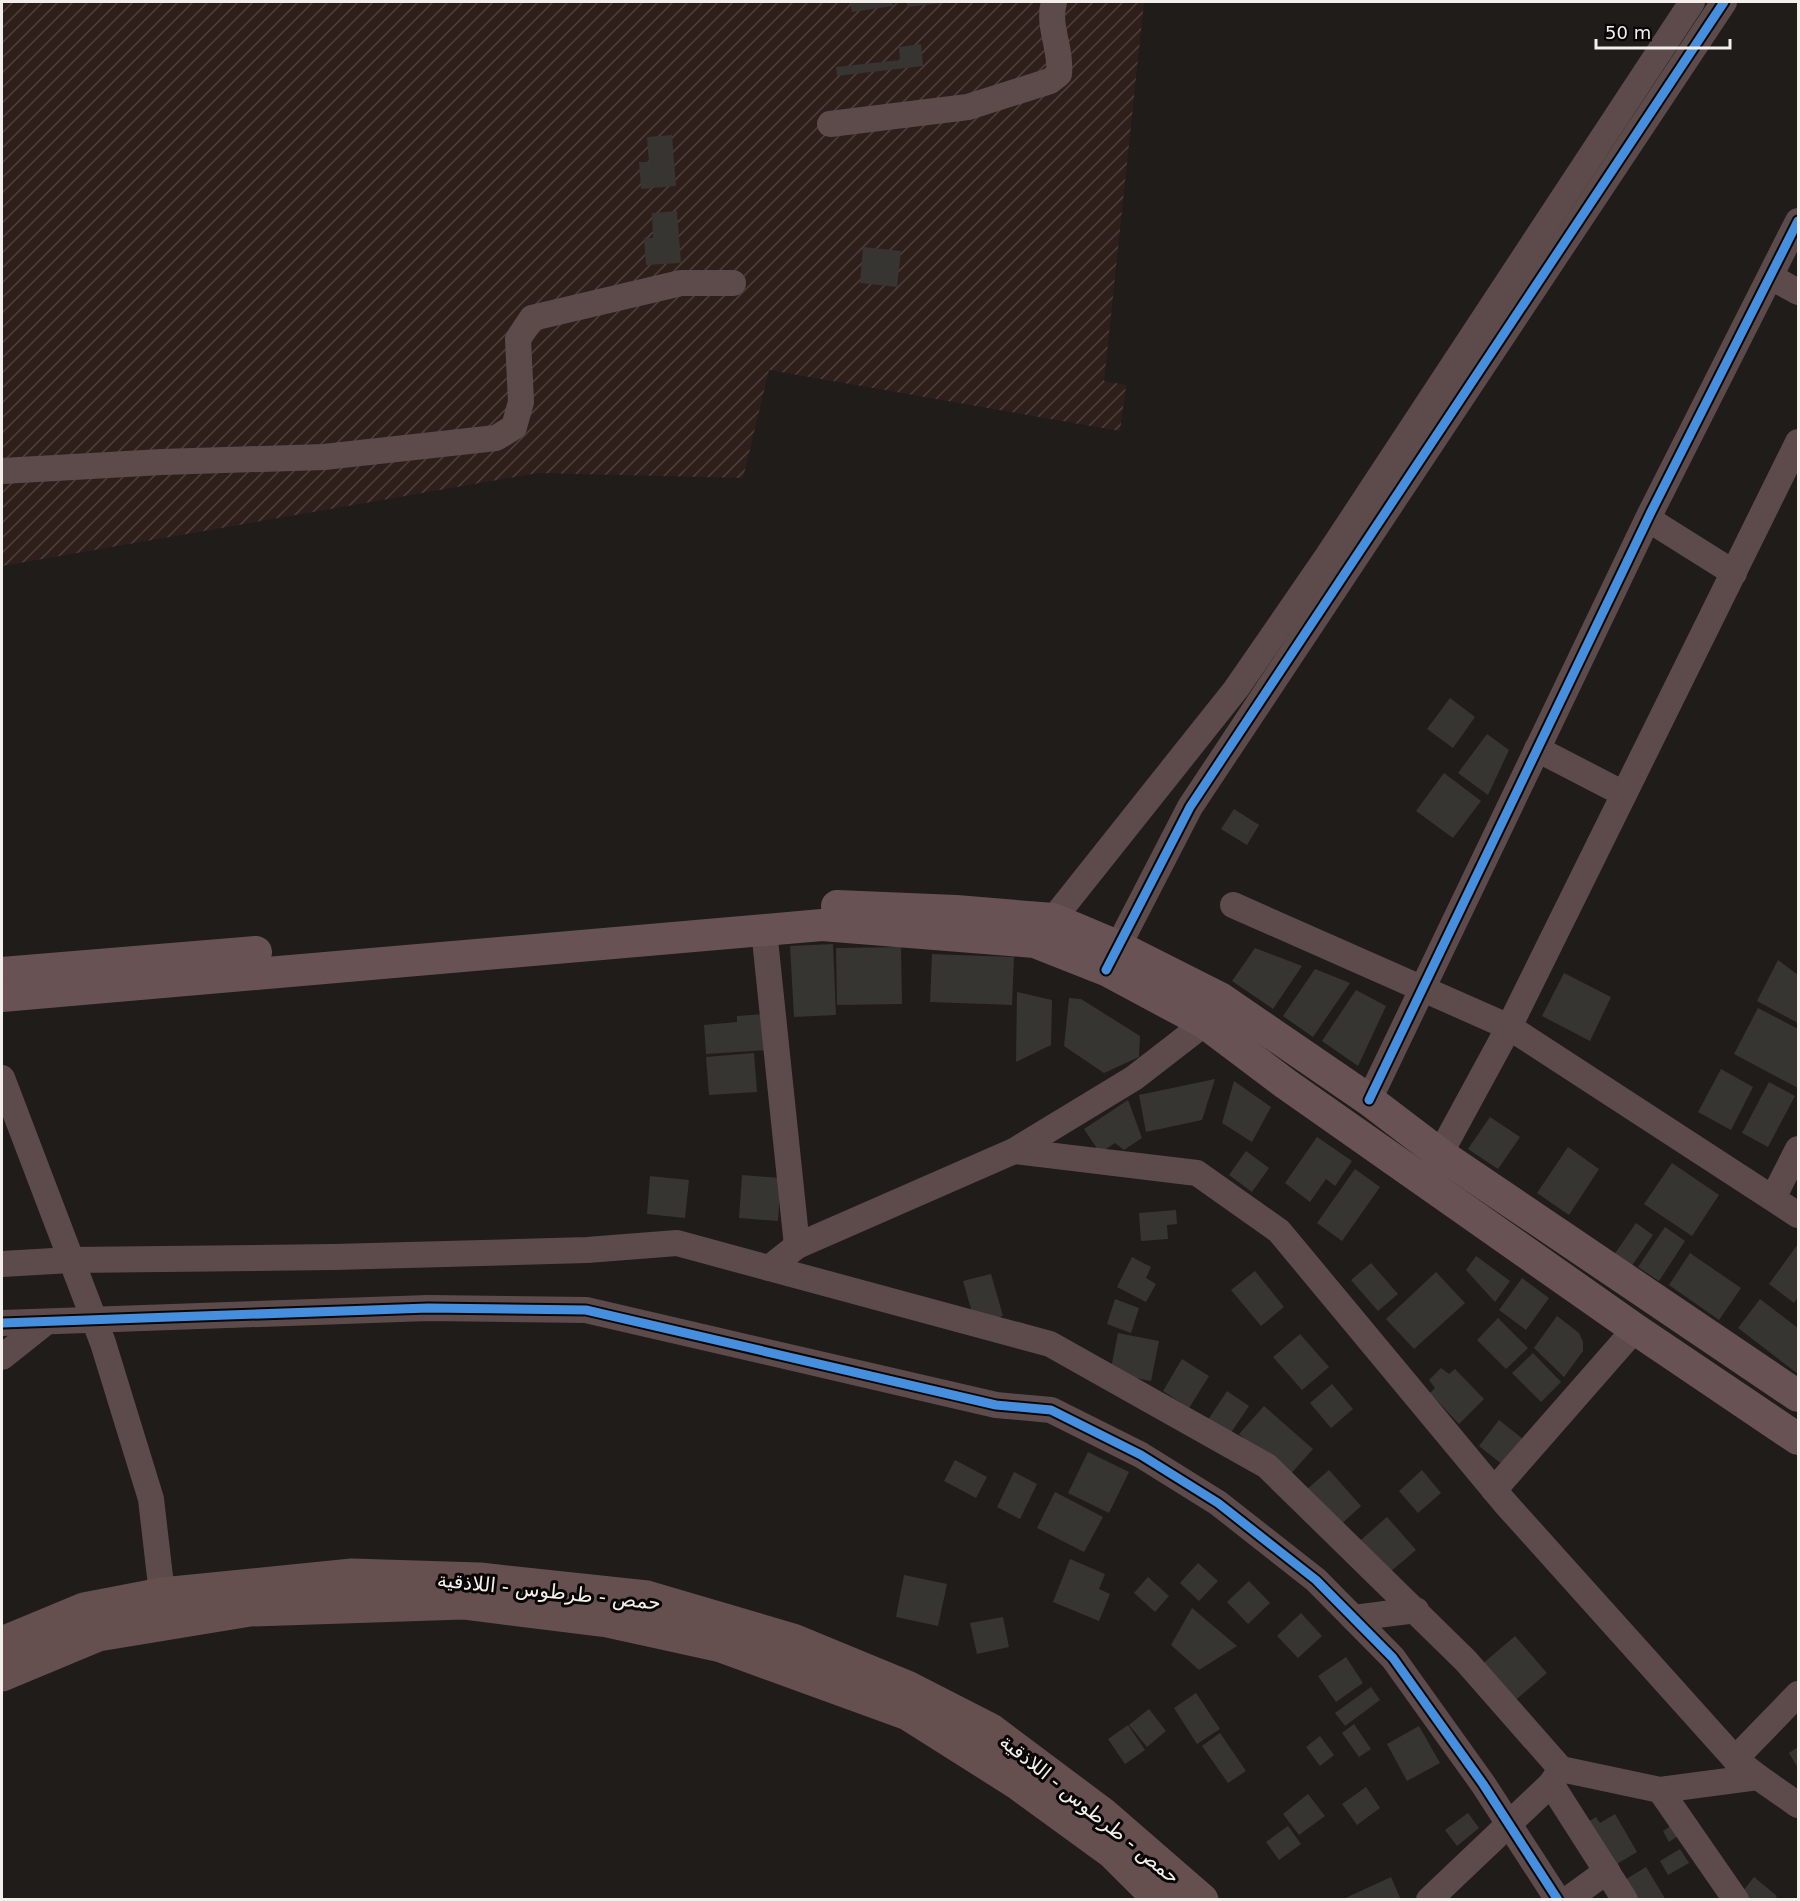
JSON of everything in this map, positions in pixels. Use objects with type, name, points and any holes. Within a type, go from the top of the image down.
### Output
[{"type":"highway","name":"حمص - طرطوس - اللاذقية","points":[[2,1644],[84,1609],[162,1594],[364,1575],[480,1579],[647,1598],[793,1640],[907,1687],[991,1730],[1103,1814],[1202,1899]]},
{"type":"highway","name":"حمص - طرطوس - اللاذقية","points":[[2,1675],[98,1635],[250,1610],[463,1603],[607,1621],[721,1646],[908,1714],[1017,1783],[1113,1853],[1160,1899]]},
{"type":"main road","points":[[2,973],[825,905],[956,910],[1044,930],[1112,958],[1212,1011],[1369,1100],[1440,1154],[1798,1396]]},
{"type":"main road","points":[[2,996],[822,925],[1044,930]]},
{"type":"main road","points":[[1212,1011],[1296,1091],[1635,1329],[1798,1439]]},
{"type":"street","points":[[830,124],[968,107],[1050,81],[1059,74],[1060,61],[1050,14],[1054,2]]},
{"type":"street","points":[[1044,930],[1236,689],[1334,547],[1692,2]]},
{"type":"street","points":[[1112,958],[1190,807],[1724,2]]},
{"type":"street","points":[[1369,1100],[1648,519],[1798,221]]},
{"type":"street","points":[[1771,277],[1798,292]]},
{"type":"street","points":[[2,471],[162,462],[324,457],[496,438],[514,427],[521,402],[518,339],[532,318],[681,283],[733,283]]},
{"type":"street","points":[[1440,1154],[1509,1027],[1798,442]]},
{"type":"street","points":[[1648,519],[1734,573]]},
{"type":"street","points":[[1537,749],[1624,794]]},
{"type":"street","points":[[1233,905],[1509,1027],[1798,1215]]},
{"type":"street","points":[[764,930],[797,1246]]},
{"type":"street","points":[[769,1268],[797,1246],[1014,1151],[1134,1077],[1212,1011]]},
{"type":"street","points":[[2,1078],[94,1321],[151,1499],[162,1594]]},
{"type":"street","points":[[1773,1198],[1798,1149]]},
{"type":"street","points":[[1014,1151],[1197,1173],[1280,1231],[1494,1490],[1736,1759],[1789,1799],[1798,1814]]},
{"type":"street","points":[[2,1264],[71,1260],[345,1257],[587,1250],[677,1244],[1050,1344],[1267,1466],[1466,1661],[1556,1776],[1607,1871],[1625,1899]]},
{"type":"street","points":[[2,1323],[428,1308],[586,1310],[996,1405],[1051,1410],[1141,1455],[1218,1503],[1316,1580],[1393,1658],[1510,1825],[1558,1899]]},
{"type":"street","points":[[2,1357],[46,1322]]},
{"type":"street","points":[[1494,1490],[1635,1329]]},
{"type":"street","points":[[1354,1618],[1416,1610]]},
{"type":"street","points":[[1736,1759],[1798,1694]]},
{"type":"street","points":[[1556,1776],[1660,1790],[1758,1777]]},
{"type":"street","points":[[1429,1899],[1510,1825],[1556,1776]]},
{"type":"street","points":[[1660,1790],[1736,1899]]},
{"type":"street","points":[[1567,1899],[1607,1871]]},
{"type":"shaded area","points":[[2,2],[1144,2],[1104,381],[1126,385],[1120,431],[769,370],[743,478],[538,473],[2,566]]},
{"type":"building","points":[[850,2],[892,2],[893,6],[852,12]]},
{"type":"building","points":[[907,2],[943,2],[943,3],[907,7]]},
{"type":"building","points":[[921,44],[923,66],[837,76],[836,67],[900,60],[899,47]]},
{"type":"building","points":[[672,135],[676,186],[641,189],[639,162],[649,162],[647,137]]},
{"type":"building","points":[[677,211],[681,263],[646,265],[644,238],[653,238],[652,213]]},
{"type":"building","points":[[863,247],[901,251],[897,287],[860,283]]},
{"type":"building","points":[[1450,698],[1475,717],[1453,748],[1427,729]]},
{"type":"building","points":[[1487,734],[1509,750],[1488,795],[1458,773]]},
{"type":"building","points":[[1444,773],[1481,801],[1453,838],[1416,811]]},
{"type":"building","points":[[1234,809],[1259,825],[1247,845],[1221,829]]},
{"type":"building","points":[[833,944],[836,1015],[794,1017],[790,946]]},
{"type":"building","points":[[901,947],[902,1004],[837,1005],[836,948]]},
{"type":"building","points":[[1255,948],[1302,966],[1273,1009],[1232,981]]},
{"type":"building","points":[[932,954],[1014,957],[1012,1005],[930,1002]]},
{"type":"building","points":[[1778,960],[1798,975],[1798,1023],[1757,1001]]},
{"type":"building","points":[[1315,969],[1350,983],[1313,1037],[1283,1016]]},
{"type":"building","points":[[1564,973],[1611,997],[1590,1041],[1542,1016]]},
{"type":"building","points":[[1356,990],[1386,1006],[1358,1066],[1322,1041]]},
{"type":"building","points":[[1017,992],[1052,1000],[1051,1045],[1016,1062]]},
{"type":"building","points":[[1069,998],[1081,999],[1140,1036],[1139,1057],[1104,1073],[1064,1046]]},
{"type":"building","points":[[1758,1008],[1798,1029],[1798,1088],[1734,1054]]},
{"type":"building","points":[[764,1014],[767,1050],[706,1054],[704,1025],[737,1022],[737,1016]]},
{"type":"building","points":[[754,1053],[757,1092],[709,1095],[706,1057]]},
{"type":"building","points":[[1721,1069],[1753,1087],[1731,1130],[1698,1112]]},
{"type":"building","points":[[1215,1079],[1202,1120],[1146,1132],[1139,1095]]},
{"type":"building","points":[[1234,1081],[1271,1107],[1252,1142],[1222,1123]]},
{"type":"building","points":[[1769,1082],[1795,1096],[1768,1147],[1742,1133]]},
{"type":"building","points":[[1128,1100],[1142,1138],[1124,1150],[1115,1143],[1100,1153],[1084,1129]]},
{"type":"building","points":[[1490,1117],[1520,1137],[1498,1169],[1468,1149]]},
{"type":"building","points":[[1317,1137],[1352,1161],[1335,1186],[1326,1179],[1310,1202],[1285,1183]]},
{"type":"building","points":[[1568,1147],[1599,1169],[1569,1215],[1537,1193]]},
{"type":"building","points":[[1246,1151],[1269,1168],[1252,1192],[1229,1175]]},
{"type":"building","points":[[1672,1163],[1719,1195],[1692,1236],[1644,1204]]},
{"type":"building","points":[[1355,1169],[1380,1187],[1342,1241],[1317,1223]]},
{"type":"building","points":[[742,1175],[781,1178],[778,1221],[739,1218]]},
{"type":"building","points":[[650,1176],[689,1180],[685,1218],[647,1214]]},
{"type":"building","points":[[1176,1210],[1177,1224],[1167,1225],[1168,1239],[1141,1241],[1139,1213]]},
{"type":"building","points":[[1636,1223],[1653,1235],[1631,1267],[1614,1255]]},
{"type":"building","points":[[1665,1227],[1685,1241],[1659,1281],[1638,1267]]},
{"type":"building","points":[[1798,1244],[1798,1297],[1794,1303],[1769,1284]]},
{"type":"building","points":[[1690,1253],[1741,1288],[1719,1320],[1669,1285]]},
{"type":"building","points":[[1476,1256],[1510,1281],[1495,1302],[1466,1270]]},
{"type":"building","points":[[1132,1257],[1151,1267],[1146,1278],[1156,1284],[1146,1302],[1117,1287]]},
{"type":"building","points":[[1371,1263],[1398,1294],[1378,1311],[1351,1280]]},
{"type":"building","points":[[1255,1271],[1284,1307],[1261,1326],[1231,1290]]},
{"type":"building","points":[[1436,1272],[1465,1303],[1414,1349],[1386,1319]]},
{"type":"building","points":[[991,1274],[1003,1316],[975,1323],[963,1281]]},
{"type":"building","points":[[1522,1278],[1549,1298],[1526,1330],[1499,1310]]},
{"type":"building","points":[[1115,1299],[1139,1308],[1131,1333],[1107,1324]]},
{"type":"building","points":[[1760,1299],[1798,1328],[1798,1374],[1738,1328]]},
{"type":"building","points":[[1557,1316],[1579,1333],[1583,1342],[1583,1351],[1564,1377],[1534,1348]]},
{"type":"building","points":[[1498,1318],[1528,1348],[1506,1369],[1477,1340]]},
{"type":"building","points":[[1118,1333],[1159,1341],[1151,1381],[1110,1373]]},
{"type":"building","points":[[1300,1334],[1329,1367],[1302,1390],[1273,1357]]},
{"type":"building","points":[[1533,1353],[1561,1382],[1541,1402],[1512,1373]]},
{"type":"building","points":[[1182,1359],[1209,1376],[1189,1408],[1163,1391]]},
{"type":"building","points":[[1441,1368],[1449,1374],[1455,1369],[1484,1399],[1459,1424],[1430,1393],[1435,1388],[1429,1380]]},
{"type":"building","points":[[1332,1384],[1353,1409],[1331,1428],[1310,1403]]},
{"type":"building","points":[[1227,1391],[1249,1406],[1226,1440],[1204,1426]]},
{"type":"building","points":[[1264,1406],[1313,1449],[1287,1478],[1239,1434]]},
{"type":"building","points":[[1499,1420],[1523,1439],[1503,1465],[1479,1446]]},
{"type":"building","points":[[1088,1452],[1129,1472],[1109,1513],[1068,1493]]},
{"type":"building","points":[[955,1460],[987,1477],[976,1498],[944,1481]]},
{"type":"building","points":[[1329,1470],[1361,1506],[1337,1528],[1305,1491]]},
{"type":"building","points":[[1422,1470],[1441,1493],[1418,1513],[1399,1491]]},
{"type":"building","points":[[1014,1472],[1037,1484],[1020,1519],[997,1507]]},
{"type":"building","points":[[1055,1492],[1103,1517],[1084,1552],[1037,1528]]},
{"type":"building","points":[[1387,1517],[1416,1550],[1390,1572],[1361,1540]]},
{"type":"building","points":[[1070,1559],[1105,1574],[1099,1589],[1110,1594],[1099,1621],[1053,1602]]},
{"type":"building","points":[[1198,1563],[1218,1581],[1199,1601],[1180,1583]]},
{"type":"building","points":[[904,1575],[947,1584],[938,1626],[896,1617]]},
{"type":"building","points":[[1148,1577],[1169,1596],[1155,1612],[1134,1593]]},
{"type":"building","points":[[1249,1581],[1270,1603],[1248,1624],[1227,1602]]},
{"type":"building","points":[[1192,1608],[1237,1646],[1199,1670],[1171,1645]]},
{"type":"building","points":[[1301,1613],[1322,1636],[1298,1658],[1277,1636]]},
{"type":"building","points":[[1003,1617],[1009,1647],[977,1654],[970,1623]]},
{"type":"building","points":[[1515,1636],[1547,1673],[1512,1703],[1480,1666]]},
{"type":"building","points":[[1346,1657],[1363,1683],[1336,1702],[1318,1676]]},
{"type":"building","points":[[1371,1687],[1380,1700],[1345,1726],[1335,1713]]},
{"type":"building","points":[[1196,1693],[1220,1729],[1197,1744],[1174,1708]]},
{"type":"building","points":[[1149,1709],[1166,1731],[1147,1747],[1129,1725]]},
{"type":"building","points":[[1354,1724],[1371,1749],[1359,1757],[1342,1733]]},
{"type":"building","points":[[1128,1725],[1145,1750],[1125,1764],[1108,1739]]},
{"type":"building","points":[[1419,1726],[1440,1763],[1407,1781],[1387,1744]]},
{"type":"building","points":[[1220,1733],[1246,1771],[1228,1783],[1202,1746]]},
{"type":"building","points":[[1320,1736],[1334,1755],[1320,1766],[1306,1747]]},
{"type":"building","points":[[1798,1747],[1798,1768],[1789,1753]]},
{"type":"building","points":[[1366,1787],[1380,1808],[1357,1825],[1342,1804]]},
{"type":"building","points":[[1308,1794],[1325,1816],[1299,1835],[1283,1814]]},
{"type":"building","points":[[1468,1813],[1479,1828],[1457,1846],[1445,1830]]},
{"type":"building","points":[[1615,1814],[1637,1852],[1610,1868],[1584,1824],[1596,1817],[1600,1823]]},
{"type":"building","points":[[1672,1825],[1678,1836],[1669,1842],[1663,1831]]},
{"type":"building","points":[[1288,1826],[1301,1844],[1279,1860],[1266,1842]]},
{"type":"building","points":[[1680,1849],[1689,1863],[1668,1875],[1660,1861]]},
{"type":"building","points":[[1646,1867],[1666,1900],[1633,1900],[1623,1881]]},
{"type":"building","points":[[1391,1877],[1401,1900],[1341,1900]]},
{"type":"building","points":[[1754,1877],[1777,1896],[1774,1900],[1746,1900],[1740,1895]]},
{"type":"cycle path","points":[[1106,970],[1190,807],[1724,2]]},
{"type":"cycle path","points":[[1369,1100],[1651,512],[1798,221]]},
{"type":"cycle path","points":[[2,1323],[428,1308],[586,1310],[996,1405],[1051,1410],[1141,1455],[1218,1503],[1316,1580],[1393,1658],[1483,1784],[1558,1900]]}]
